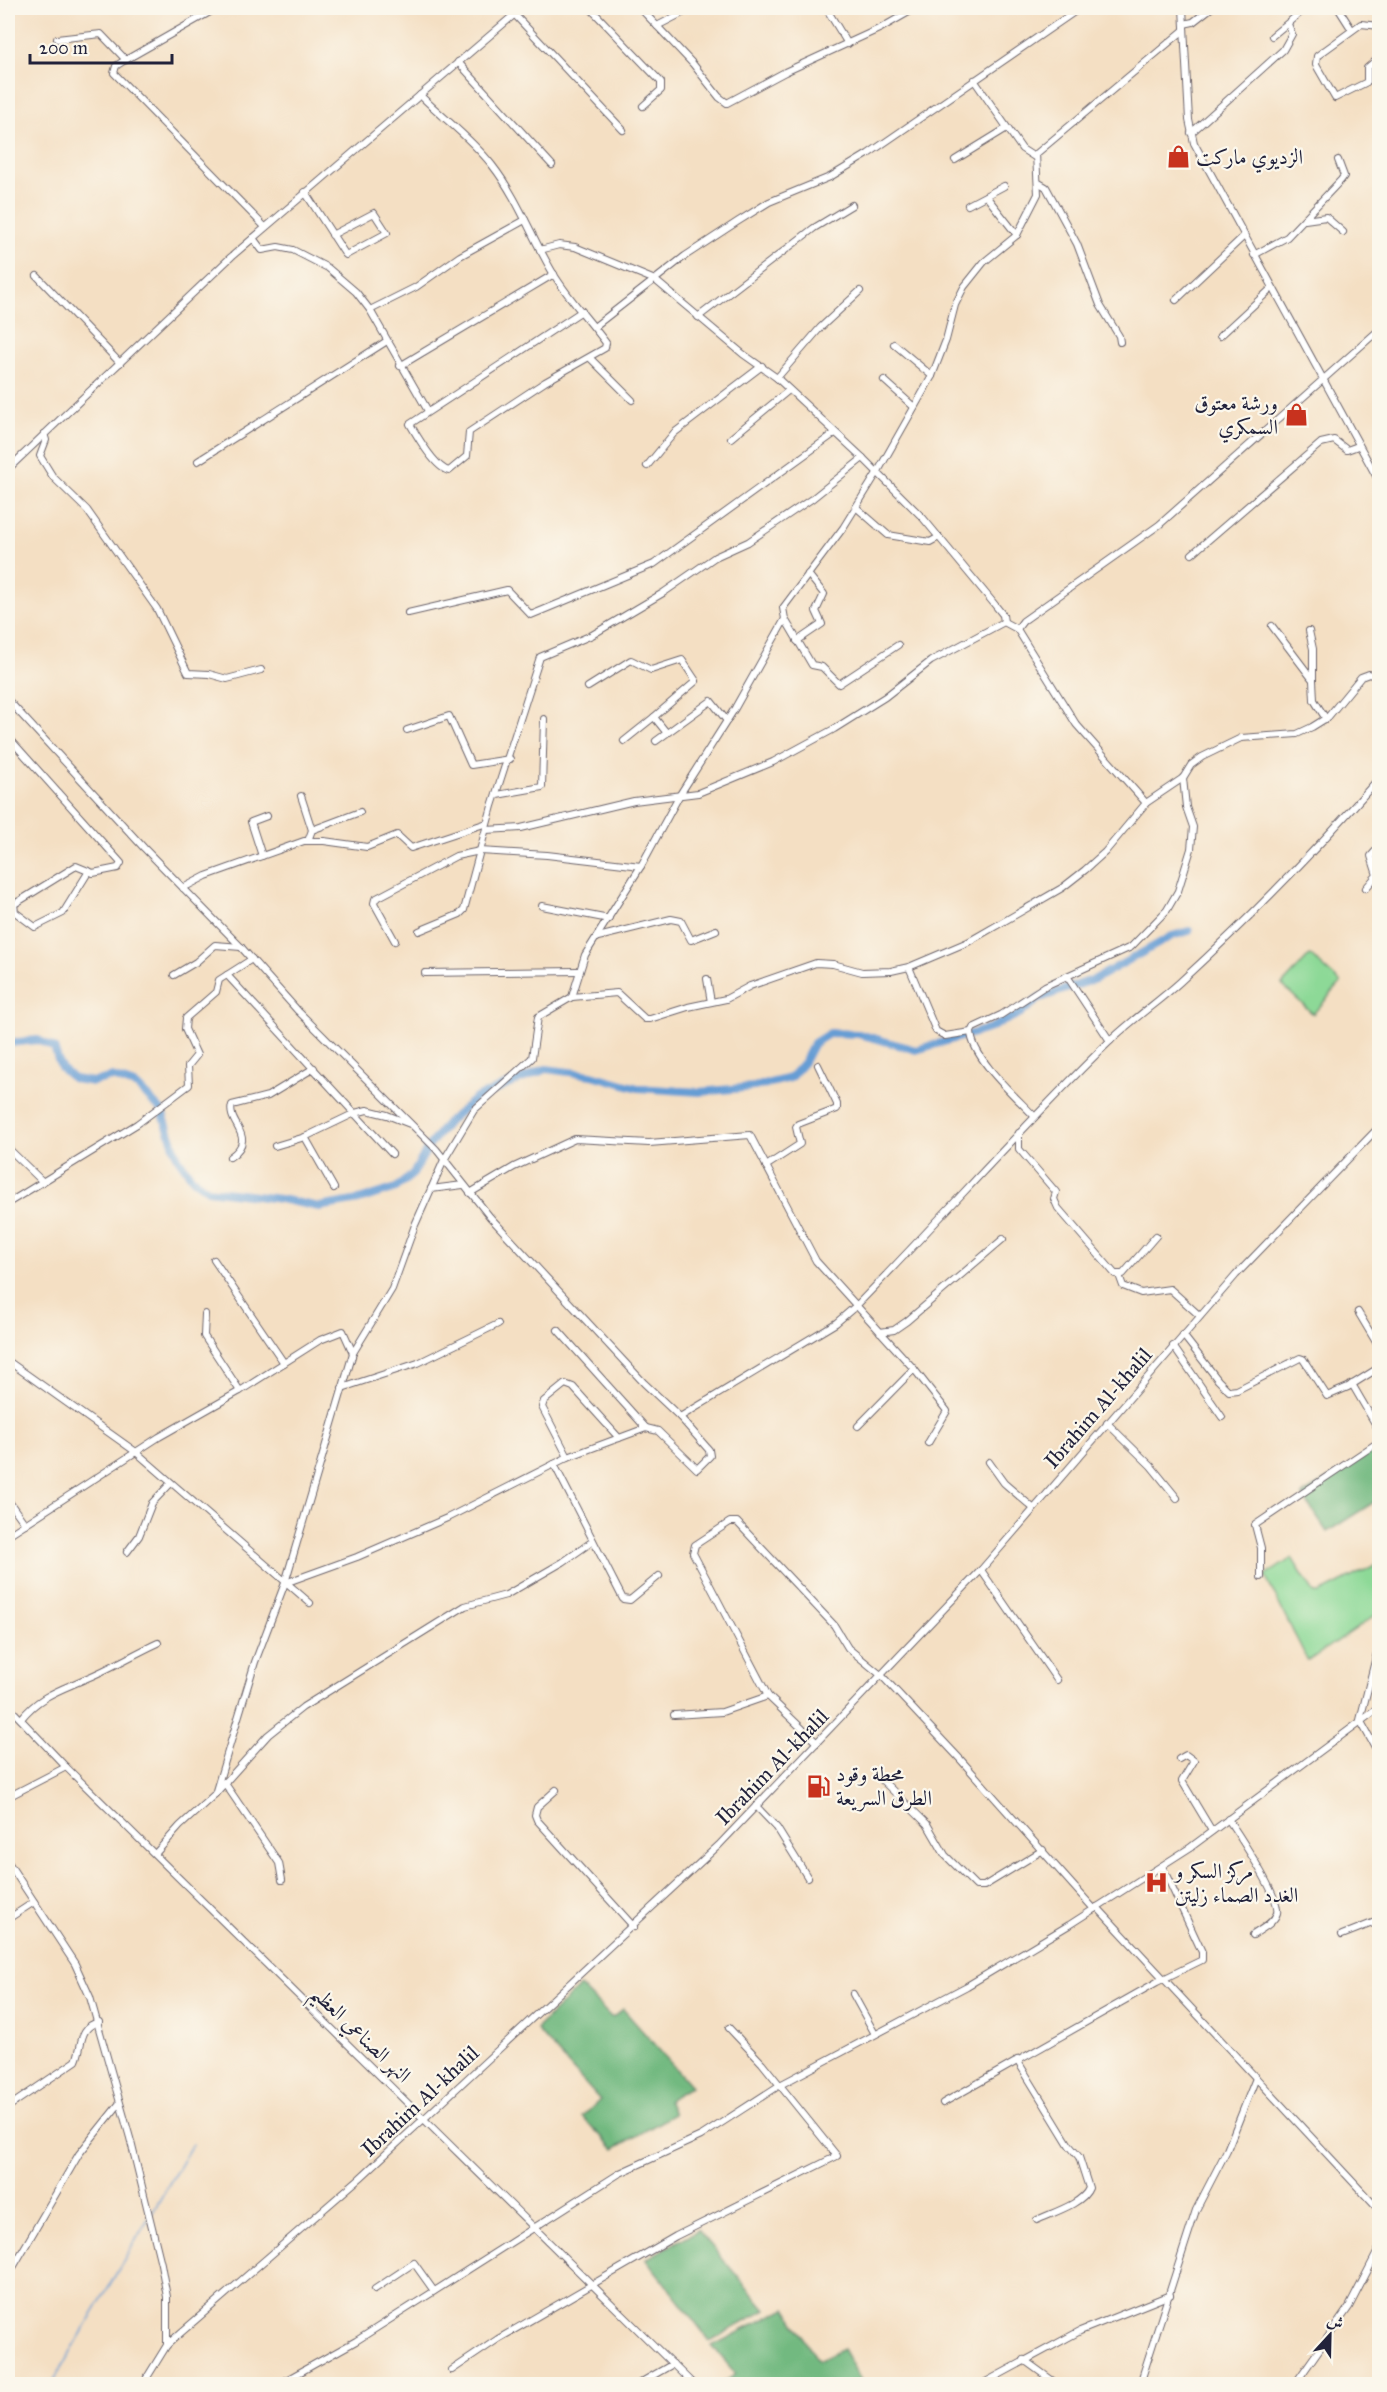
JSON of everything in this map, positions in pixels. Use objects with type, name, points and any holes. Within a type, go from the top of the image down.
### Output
[{"type":"street","points":[[217,8],[116,66],[114,73],[265,227]]},
{"type":"street","points":[[8,469],[265,227],[356,152],[420,94],[522,8]]},
{"type":"street","points":[[590,8],[661,82],[661,90],[643,106]]},
{"type":"street","points":[[640,8],[719,97],[727,103],[916,8]]},
{"type":"street","points":[[657,26],[692,8]]},
{"type":"street","points":[[826,8],[848,44]]},
{"type":"street","points":[[594,327],[685,256],[768,202],[830,177],[868,154],[1080,8]]},
{"type":"street","points":[[1183,8],[1191,133],[1254,255],[1380,483]]},
{"type":"street","points":[[898,645],[839,684],[822,667],[812,665],[785,619],[783,608],[857,508],[932,376],[955,305],[964,287],[984,262],[1017,235],[1038,194],[1036,158],[1039,150],[1184,27],[1211,8]]},
{"type":"street","points":[[1272,36],[1305,8]]},
{"type":"street","points":[[1338,8],[1352,30]]},
{"type":"street","points":[[514,14],[622,130]]},
{"type":"street","points":[[1380,26],[1365,23],[1352,30],[1316,60],[1334,97],[1366,82],[1367,68],[1380,57]]},
{"type":"street","points":[[1191,133],[1283,50],[1292,34],[1288,24]]},
{"type":"street","points":[[57,39],[101,34],[126,60]]},
{"type":"street","points":[[458,62],[552,165]]},
{"type":"street","points":[[974,80],[1022,149],[1036,158]]},
{"type":"street","points":[[420,94],[476,146],[508,188],[554,274],[582,311],[594,327],[606,347],[544,382],[469,432],[467,456],[449,471],[443,469],[424,447],[410,424],[539,342],[582,311]]},
{"type":"street","points":[[955,160],[1007,128]]},
{"type":"street","points":[[1254,255],[1287,237],[1344,176],[1338,160]]},
{"type":"street","points":[[1039,183],[1046,187],[1077,244],[1090,274],[1095,295],[1119,336],[1120,342]]},
{"type":"street","points":[[968,205],[1004,186]]},
{"type":"street","points":[[305,192],[332,235],[348,255],[387,233],[374,213],[332,235]]},
{"type":"street","points":[[986,196],[1017,235]]},
{"type":"street","points":[[698,317],[814,228],[852,205]]},
{"type":"street","points":[[1304,220],[1326,217],[1343,232]]},
{"type":"street","points":[[370,310],[416,286],[460,256],[525,220]]},
{"type":"street","points":[[1176,300],[1244,236]]},
{"type":"street","points":[[253,238],[261,250],[288,248],[328,268],[356,292],[370,310],[400,366],[429,411]]},
{"type":"street","points":[[540,250],[559,245],[575,247],[656,280],[698,317],[777,378],[911,505],[939,537],[1001,612],[1004,622],[1017,629],[1076,724],[1146,803]]},
{"type":"street","points":[[400,366],[554,274]]},
{"type":"street","points":[[37,276],[120,363]]},
{"type":"street","points":[[1220,336],[1272,288]]},
{"type":"street","points":[[777,378],[820,328],[860,291]]},
{"type":"street","points":[[1017,629],[1023,621],[1159,525],[1380,329]]},
{"type":"street","points":[[198,461],[387,341]]},
{"type":"street","points":[[894,344],[932,376]]},
{"type":"street","points":[[590,358],[632,400]]},
{"type":"street","points":[[647,466],[674,433],[762,366]]},
{"type":"street","points":[[884,380],[914,407]]},
{"type":"street","points":[[731,438],[789,390]]},
{"type":"street","points":[[408,613],[507,590],[531,615],[638,573],[668,555],[835,433]]},
{"type":"street","points":[[44,435],[46,440],[40,456],[45,467],[87,510],[158,609],[188,672],[227,679],[261,669]]},
{"type":"street","points":[[1192,554],[1321,443],[1334,440],[1347,450],[1358,446]]},
{"type":"street","points":[[419,931],[463,912],[496,795],[510,759],[540,657],[592,635],[663,593],[715,557],[748,542],[813,498],[863,458]]},
{"type":"street","points":[[857,508],[888,535],[930,542],[939,537]]},
{"type":"street","points":[[797,641],[822,624],[816,611],[824,594],[808,574]]},
{"type":"street","points":[[572,997],[578,971],[585,955],[641,866],[679,796],[728,721],[785,619]]},
{"type":"street","points":[[183,888],[206,876],[308,841],[367,847],[398,835],[410,849],[487,827],[521,828],[626,803],[698,794],[783,756],[851,719],[931,661],[1004,622]]},
{"type":"street","points":[[1272,626],[1313,681]]},
{"type":"street","points":[[1309,631],[1313,649],[1314,700],[1326,718]]},
{"type":"street","points":[[588,687],[631,660],[653,670],[682,660],[696,681],[624,741]]},
{"type":"street","points":[[215,1794],[255,1662],[285,1583],[325,1454],[352,1353],[392,1289],[415,1225],[444,1160],[474,1110],[532,1058],[538,1017],[572,997],[617,993],[645,1019],[650,1019],[737,995],[750,986],[816,963],[833,964],[862,972],[909,967],[994,929],[1062,888],[1105,852],[1146,803],[1184,778],[1191,765],[1223,745],[1257,735],[1297,734],[1326,718],[1361,677],[1369,674],[1380,678]]},
{"type":"street","points":[[8,700],[183,888],[242,947],[306,1019],[413,1126],[470,1193],[644,1383],[680,1417],[709,1450],[710,1456],[697,1469],[658,1431],[646,1428],[558,1330]]},
{"type":"street","points":[[656,741],[711,701],[728,721]]},
{"type":"street","points":[[407,730],[449,716],[471,765],[501,758],[510,759]]},
{"type":"street","points":[[654,717],[666,732]]},
{"type":"street","points":[[496,795],[542,787],[544,719]]},
{"type":"street","points":[[8,739],[121,863],[117,869],[89,871],[76,866],[8,908]]},
{"type":"street","points":[[680,1417],[836,1323],[857,1305],[1034,1116],[1110,1041],[1179,983],[1228,936],[1340,822],[1380,777]]},
{"type":"street","points":[[909,967],[936,1031],[945,1036],[971,1032],[973,1028],[1067,976],[1120,953],[1140,940],[1167,910],[1179,891],[1188,864],[1193,833],[1186,807],[1184,778]]},
{"type":"street","points":[[301,796],[312,830],[308,841]]},
{"type":"street","points":[[312,830],[360,812]]},
{"type":"street","points":[[262,856],[251,822],[267,816]]},
{"type":"street","points":[[1366,888],[1377,875],[1371,856],[1380,846]]},
{"type":"street","points":[[395,941],[374,903],[375,899],[449,860],[480,851],[547,855],[641,866]]},
{"type":"street","points":[[8,893],[14,904],[15,912],[35,927],[63,914],[89,871]]},
{"type":"street","points":[[542,906],[609,919]]},
{"type":"street","points":[[598,937],[671,919],[681,921],[692,940],[716,930]]},
{"type":"street","points":[[174,975],[196,962],[215,945],[242,947]]},
{"type":"street","points":[[8,1203],[137,1124],[189,1085],[188,1066],[197,1055],[184,1022],[193,1009],[214,994],[219,980],[252,960]]},
{"type":"street","points":[[425,973],[578,971]]},
{"type":"street","points":[[227,975],[392,1154]]},
{"type":"street","points":[[1067,976],[1110,1041]]},
{"type":"street","points":[[707,979],[711,1002]]},
{"type":"street","points":[[971,1032],[980,1055],[989,1068],[1034,1116]]},
{"type":"street","points":[[766,1166],[800,1144],[798,1124],[837,1109],[837,1104],[818,1065]]},
{"type":"street","points":[[230,1157],[240,1149],[242,1141],[240,1128],[231,1113],[232,1105],[268,1096],[314,1068]]},
{"type":"street","points":[[275,1146],[305,1137],[355,1113],[377,1111],[413,1126]]},
{"type":"street","name":"Ibrahim Al-khalil","points":[[143,2385],[167,2345],[294,2237],[634,1927],[818,1743],[981,1570],[1173,1346],[1282,1225],[1380,1126]]},
{"type":"street","points":[[1019,1133],[1019,1149],[1056,1192],[1054,1199],[1058,1208],[1115,1274],[1124,1274],[1156,1236]]},
{"type":"street","points":[[470,1193],[514,1167],[575,1139],[649,1143],[750,1135],[816,1261],[914,1369],[947,1411],[928,1443]]},
{"type":"street","points":[[305,1137],[334,1188]]},
{"type":"street","points":[[8,1148],[42,1181]]},
{"type":"street","points":[[431,1189],[463,1185]]},
{"type":"street","points":[[880,1332],[894,1330],[907,1321],[1003,1239]]},
{"type":"street","points":[[214,1260],[284,1363]]},
{"type":"street","points":[[1119,1275],[1123,1286],[1141,1293],[1170,1289],[1200,1316]]},
{"type":"street","points":[[1358,1312],[1380,1349]]},
{"type":"street","points":[[205,1314],[204,1336],[240,1391]]},
{"type":"street","points":[[342,1388],[418,1363],[498,1324]]},
{"type":"street","points":[[8,1535],[136,1452],[341,1330],[346,1333],[352,1353]]},
{"type":"street","points":[[1183,1335],[1229,1391],[1237,1390],[1301,1358],[1327,1396],[1353,1384],[1380,1367]]},
{"type":"street","points":[[1173,1346],[1222,1417]]},
{"type":"street","points":[[8,1361],[136,1452],[310,1604]]},
{"type":"street","points":[[858,1426],[914,1369]]},
{"type":"street","points":[[568,1457],[542,1407],[544,1401],[565,1384],[573,1387],[619,1438]]},
{"type":"street","points":[[1353,1384],[1380,1432]]},
{"type":"street","points":[[1107,1423],[1151,1466],[1177,1498]]},
{"type":"street","points":[[285,1583],[357,1557],[447,1518],[568,1457],[646,1428]]},
{"type":"street","points":[[1261,1577],[1261,1548],[1255,1525],[1380,1441]]},
{"type":"street","points":[[989,1462],[1004,1483],[1034,1508]]},
{"type":"street","points":[[554,1464],[626,1601],[659,1576]]},
{"type":"street","points":[[127,1552],[139,1536],[152,1503],[171,1483]]},
{"type":"street","points":[[8,1500],[25,1524]]},
{"type":"street","points":[[818,1743],[768,1696],[693,1553],[695,1545],[730,1521],[737,1522],[778,1563],[834,1625],[848,1648],[882,1676],[1095,1908],[1380,2211]]},
{"type":"street","points":[[155,1854],[167,1839],[215,1794],[268,1735],[303,1707],[465,1606],[506,1595],[563,1562],[593,1541]]},
{"type":"street","points":[[981,1570],[1057,1680]]},
{"type":"street","points":[[1380,1641],[1360,1720],[1380,1756]]},
{"type":"street","points":[[21,1719],[35,1704],[61,1688],[87,1679],[158,1643]]},
{"type":"street","points":[[674,1715],[722,1712],[768,1696]]},
{"type":"street","name":"النهر الصناعي العظيم","points":[[8,1706],[66,1767],[693,2385]]},
{"type":"street","points":[[279,2385],[356,2341],[533,2226],[637,2164],[701,2136],[780,2085],[818,2067],[967,1986],[1095,1908],[1212,1831],[1380,1707]]},
{"type":"street","points":[[1179,1759],[1186,1755],[1194,1761],[1182,1781],[1212,1831]]},
{"type":"street","points":[[8,1797],[66,1767]]},
{"type":"street","points":[[883,1781],[927,1824],[945,1855],[975,1886],[984,1886],[1043,1850]]},
{"type":"street","points":[[224,1782],[279,1863],[282,1880]]},
{"type":"street","points":[[556,1790],[537,1807],[535,1815],[537,1820],[634,1927]]},
{"type":"street","points":[[756,1806],[777,1828],[808,1878]]},
{"type":"street","points":[[1228,1819],[1253,1858],[1277,1908],[1275,1918],[1253,1935]]},
{"type":"street","points":[[8,1862],[75,1964],[99,2022],[161,2264],[167,2297],[167,2345]]},
{"type":"street","points":[[943,2103],[1163,1979],[1197,1964],[1203,1957],[1162,1866]]},
{"type":"street","points":[[8,1919],[34,1902]]},
{"type":"street","points":[[1342,1935],[1380,1920]]},
{"type":"street","points":[[853,1995],[875,2034]]},
{"type":"street","points":[[8,2107],[76,2061],[87,2026],[99,2022]]},
{"type":"street","points":[[452,2370],[498,2339],[676,2236],[837,2156],[780,2085],[729,2028]]},
{"type":"street","points":[[1017,2060],[1069,2145],[1079,2157],[1089,2188],[1087,2193],[1076,2200],[1037,2220]]},
{"type":"street","points":[[1140,2385],[1196,2210],[1232,2140],[1256,2078]]},
{"type":"street","points":[[8,2276],[79,2154],[119,2104]]},
{"type":"street","points":[[1295,2385],[1349,2307],[1380,2247]]},
{"type":"street","points":[[375,2289],[414,2263],[434,2291]]},
{"type":"street","points":[[982,2385],[1080,2331],[1170,2295]]},
{"type":"street","points":[[1024,2360],[1057,2385]]},
{"type":"street","points":[[638,2385],[672,2364]]},
{"type":"green space","points":[[1310,955],[1341,983],[1313,1014],[1282,985]]},
{"type":"green space","points":[[1379,1448],[1379,1499],[1327,1532],[1302,1495]]},
{"type":"green space","points":[[1292,1558],[1314,1593],[1320,1593],[1379,1563],[1379,1613],[1308,1661],[1265,1576]]},
{"type":"green space","points":[[580,1986],[612,2018],[623,2009],[691,2086],[668,2100],[674,2114],[614,2149],[582,2117],[600,2100],[536,2029]]},
{"type":"green space","points":[[698,2230],[766,2310],[710,2341],[646,2259]]},
{"type":"green space","points":[[786,2308],[818,2361],[843,2349],[863,2384],[721,2384],[736,2374],[712,2346]]},
{"type":"waterway","points":[[8,1043],[38,1040],[54,1048],[61,1068],[74,1079],[93,1082],[112,1077],[137,1086],[162,1111],[178,1158],[193,1179],[208,1190],[280,1199],[319,1207],[359,1200],[396,1188],[413,1174],[429,1146],[447,1123],[476,1098],[546,1069],[592,1075],[638,1088],[699,1092],[754,1087],[790,1078],[804,1062],[814,1043],[830,1033],[859,1034],[916,1050],[988,1029],[1021,1013],[1040,998],[1095,979],[1172,936],[1189,931]]},
{"type":"waterway","points":[[151,2215],[192,2144]]},
{"type":"waterway","points":[[52,2384],[148,2219]]},
{"type":"place","name":"الزديوي ماركت","points":[[1178,157]]},
{"type":"place","name":"ورشة معتوق السمكري","points":[[1296,415]]},
{"type":"place","name":"محطة وقود الطرق السريعة","points":[[818,1786]]},
{"type":"place","name":"مركز السكر و الغدد الصماء زليتن","points":[[1157,1883]]}]
